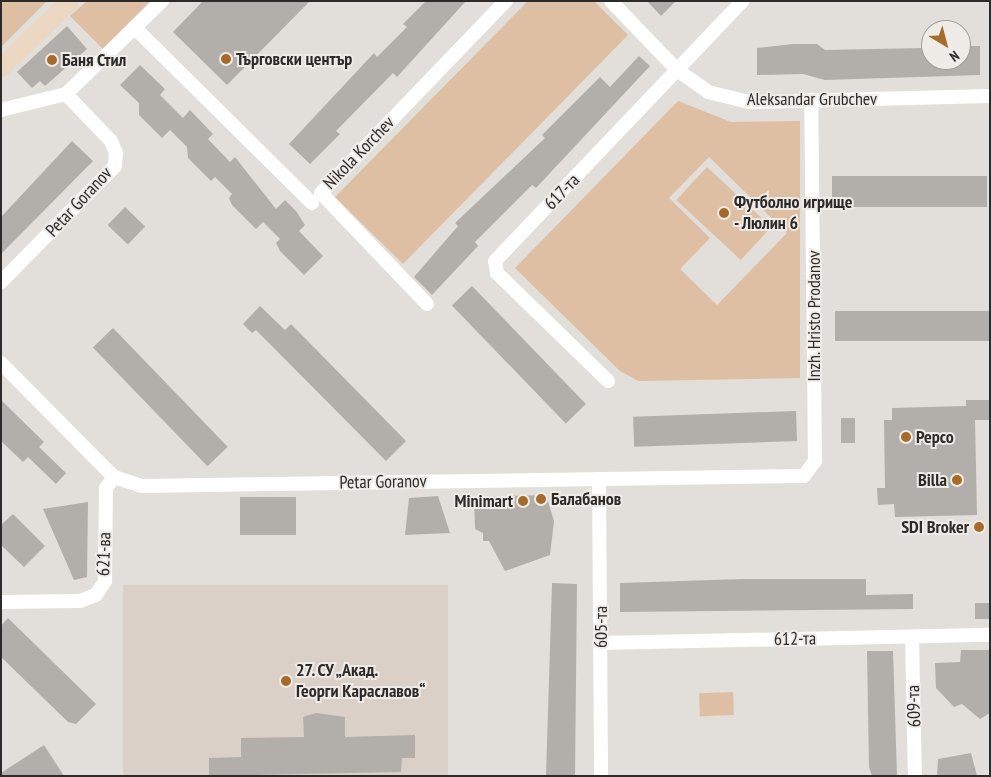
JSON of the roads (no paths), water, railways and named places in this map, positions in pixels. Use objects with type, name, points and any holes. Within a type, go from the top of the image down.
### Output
[{"type":"main road","points":[[1,67],[69,1]]},
{"type":"street","points":[[1,110],[66,94],[162,1]]},
{"type":"street","name":"Nikola Korchev","points":[[428,304],[321,193],[506,1]]},
{"type":"street","name":"Aleksandar Grubchev","points":[[611,1],[677,70],[708,92],[749,102],[990,96]]},
{"type":"street","name":"617-та","points":[[608,381],[497,273],[494,264],[742,1]]},
{"type":"street","name":"Nikola Korchev","points":[[135,28],[312,203]]},
{"type":"street","name":"Petar Goranov","points":[[1,282],[115,166],[116,153],[111,142],[66,94]]},
{"type":"street","name":"Inzh. Hristo Prodanov","points":[[811,100],[812,470]]},
{"type":"street","name":"Petar Goranov","points":[[1,363],[114,477],[142,486],[804,476],[812,470]]},
{"type":"street","name":"621-ва","points":[[1,602],[80,602],[96,595],[105,581],[106,488],[114,477]]},
{"type":"street","name":"605-та","points":[[599,479],[601,776]]},
{"type":"street","name":"612-та","points":[[601,643],[990,636]]},
{"type":"street","name":"609-та","points":[[912,637],[915,776]]},
{"type":"place","name":"Търговски център","points":[[226,59]]},
{"type":"place","name":"Баня Стил","points":[[52,60]]},
{"type":"place","name":"Футболно игрище - Люлин 6","points":[[724,213]]},
{"type":"place","name":"Pepco","points":[[906,437]]},
{"type":"place","name":"Billa","points":[[957,480]]},
{"type":"place","name":"Балабанов","points":[[541,499]]},
{"type":"place","name":"Minimart","points":[[523,501]]},
{"type":"place","name":"SDI Broker","points":[[979,527]]},
{"type":"place","name":"27. СУ „Акад. Георги Караславов“","points":[[286,681]]}]
